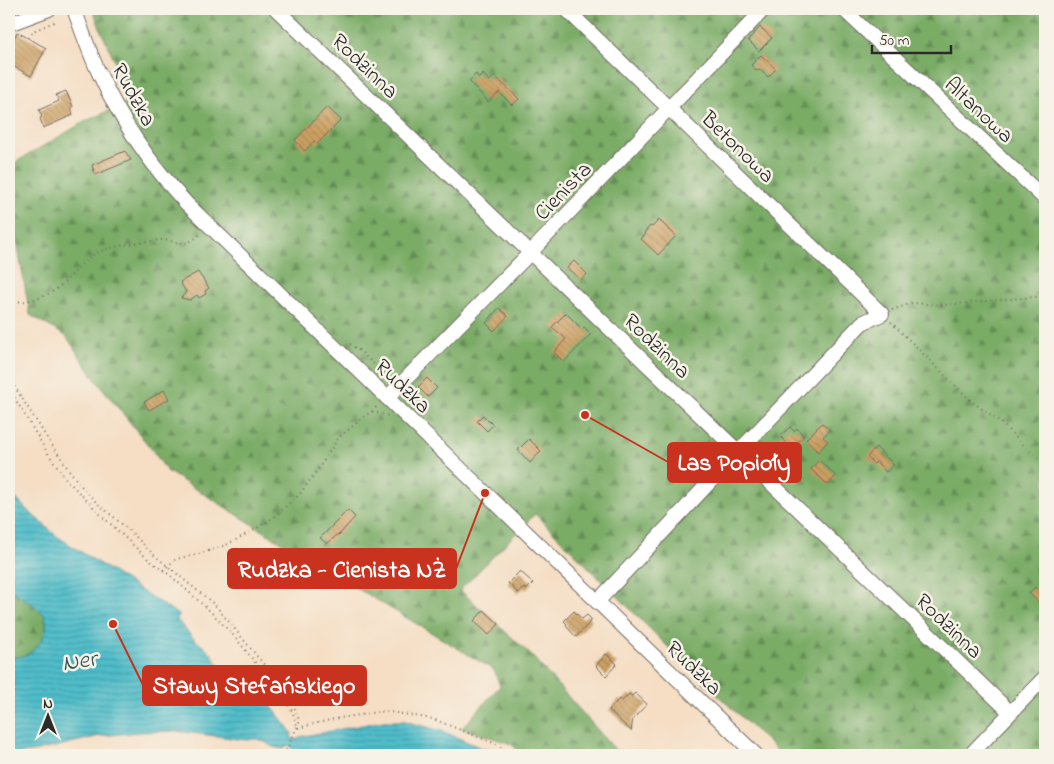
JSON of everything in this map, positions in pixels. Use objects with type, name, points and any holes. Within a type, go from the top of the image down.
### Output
[{"type":"street","points":[[9,24],[24,13],[49,9]]},
{"type":"street","name":"Rudzka","points":[[74,9],[98,72],[125,123],[149,159],[186,203],[756,755]]},
{"type":"street","name":"Rodzinna","points":[[276,9],[1010,712]]},
{"type":"street","name":"Betonowa","points":[[566,9],[882,314]]},
{"type":"street","name":"Cienista","points":[[387,398],[530,253],[764,9]]},
{"type":"street","name":"Altanowa","points":[[843,9],[1045,199]]},
{"type":"street","points":[[597,602],[862,323],[882,314]]},
{"type":"street","points":[[970,755],[1045,677]]},
{"type":"path","points":[[9,301],[23,302],[54,291],[86,260],[98,252],[160,240],[182,244],[187,243],[196,238],[208,226]]},
{"type":"path","points":[[1045,296],[943,305],[912,303],[882,314],[972,402],[997,419],[1045,466]]},
{"type":"path","points":[[348,343],[361,352],[398,387],[420,412]]},
{"type":"path","points":[[9,378],[46,436],[82,487],[154,555],[222,612],[283,688],[292,701],[299,720],[298,728],[284,755]]},
{"type":"path","points":[[9,389],[47,452],[66,479],[149,560],[171,576],[231,632],[280,693],[289,706],[298,728]]},
{"type":"path","points":[[163,570],[176,559],[207,552],[226,545],[274,517],[300,494],[338,438],[387,398]]},
{"type":"path","points":[[370,412],[389,417]]},
{"type":"path","points":[[270,703],[280,693]]},
{"type":"path","points":[[298,728],[334,719],[384,711],[433,719],[496,744],[514,755]]},
{"type":"green space","points":[[93,9],[1045,9],[1045,755],[974,755],[969,749],[962,755],[782,755],[696,675],[535,514],[460,590],[531,655],[620,755],[523,755],[511,744],[462,728],[500,686],[494,670],[313,562],[167,471],[95,379],[66,336],[30,315],[9,198],[9,166],[86,121],[133,100],[101,31]]},
{"type":"green space","points":[[9,589],[43,614],[46,627],[45,633],[36,648],[26,655],[9,658]]},
{"type":"water","name":"Ner","points":[[9,491],[58,537],[179,615],[177,620],[192,637],[212,654],[216,662],[250,685],[250,692],[269,703],[292,733],[291,737],[297,740],[299,737],[384,721],[405,721],[442,731],[498,755],[290,755],[293,748],[287,745],[284,749],[273,747],[257,739],[247,740],[177,731],[100,736],[37,751],[9,755],[9,658],[26,655],[36,648],[45,633],[46,622],[45,617],[39,610],[9,589]]},
{"type":"building","points":[[760,27],[772,38],[759,51],[748,40]]},
{"type":"building","points":[[17,32],[46,48],[31,76],[9,64],[9,38],[13,40]]},
{"type":"building","points":[[761,55],[776,69],[768,77],[751,65]]},
{"type":"building","points":[[476,74],[479,78],[483,74],[489,81],[495,76],[519,99],[512,105],[499,92],[488,102],[469,81]]},
{"type":"building","points":[[66,91],[73,107],[71,108],[73,115],[43,128],[39,110],[59,101],[56,95]]},
{"type":"building","points":[[327,107],[341,120],[317,144],[314,141],[305,151],[295,140]]},
{"type":"building","points":[[125,151],[131,160],[95,175],[92,165]]},
{"type":"building","points":[[659,220],[676,236],[658,255],[641,239],[650,226],[652,227]]},
{"type":"building","points":[[574,261],[587,274],[581,280],[567,268]]},
{"type":"building","points":[[198,272],[209,288],[205,291],[206,294],[199,298],[197,295],[190,300],[181,298],[186,292],[180,282]]},
{"type":"building","points":[[499,308],[508,316],[494,331],[486,323]]},
{"type":"building","points":[[566,313],[582,329],[584,327],[591,334],[564,362],[554,352],[566,339],[552,327]]},
{"type":"building","points":[[427,378],[437,388],[428,397],[418,387]]},
{"type":"building","points":[[164,390],[169,399],[149,410],[144,402]]},
{"type":"building","points":[[483,415],[493,425],[487,431],[477,421]]},
{"type":"building","points":[[822,423],[830,430],[823,437],[828,441],[818,452],[806,439]]},
{"type":"building","points":[[790,427],[794,431],[797,428],[804,436],[791,448],[780,436]]},
{"type":"building","points":[[529,439],[541,451],[530,463],[518,450]]},
{"type":"building","points":[[876,447],[894,465],[886,472],[876,462],[874,464],[867,457]]},
{"type":"building","points":[[819,460],[836,476],[828,485],[811,469]]},
{"type":"building","points":[[348,510],[355,517],[339,535],[327,544],[320,538]]},
{"type":"building","points":[[520,571],[533,583],[526,590],[524,588],[518,593],[508,583]]},
{"type":"building","points":[[1035,587],[1045,596],[1045,608],[1029,593]]},
{"type":"building","points":[[484,610],[499,624],[489,635],[474,621]]},
{"type":"building","points":[[574,611],[582,619],[587,615],[592,620],[576,637],[564,621]]},
{"type":"building","points":[[606,654],[617,664],[606,676],[596,666]]},
{"type":"building","points":[[635,693],[647,704],[633,719],[631,731],[609,710],[619,699],[622,701],[629,694],[632,696]]},
{"type":"place","name":"Las Popioły","points":[[585,415]]},
{"type":"place","name":"Rudzka - Cienista NŻ","points":[[485,493]]},
{"type":"place","name":"Stawy Stefańskiego","points":[[113,624]]}]
